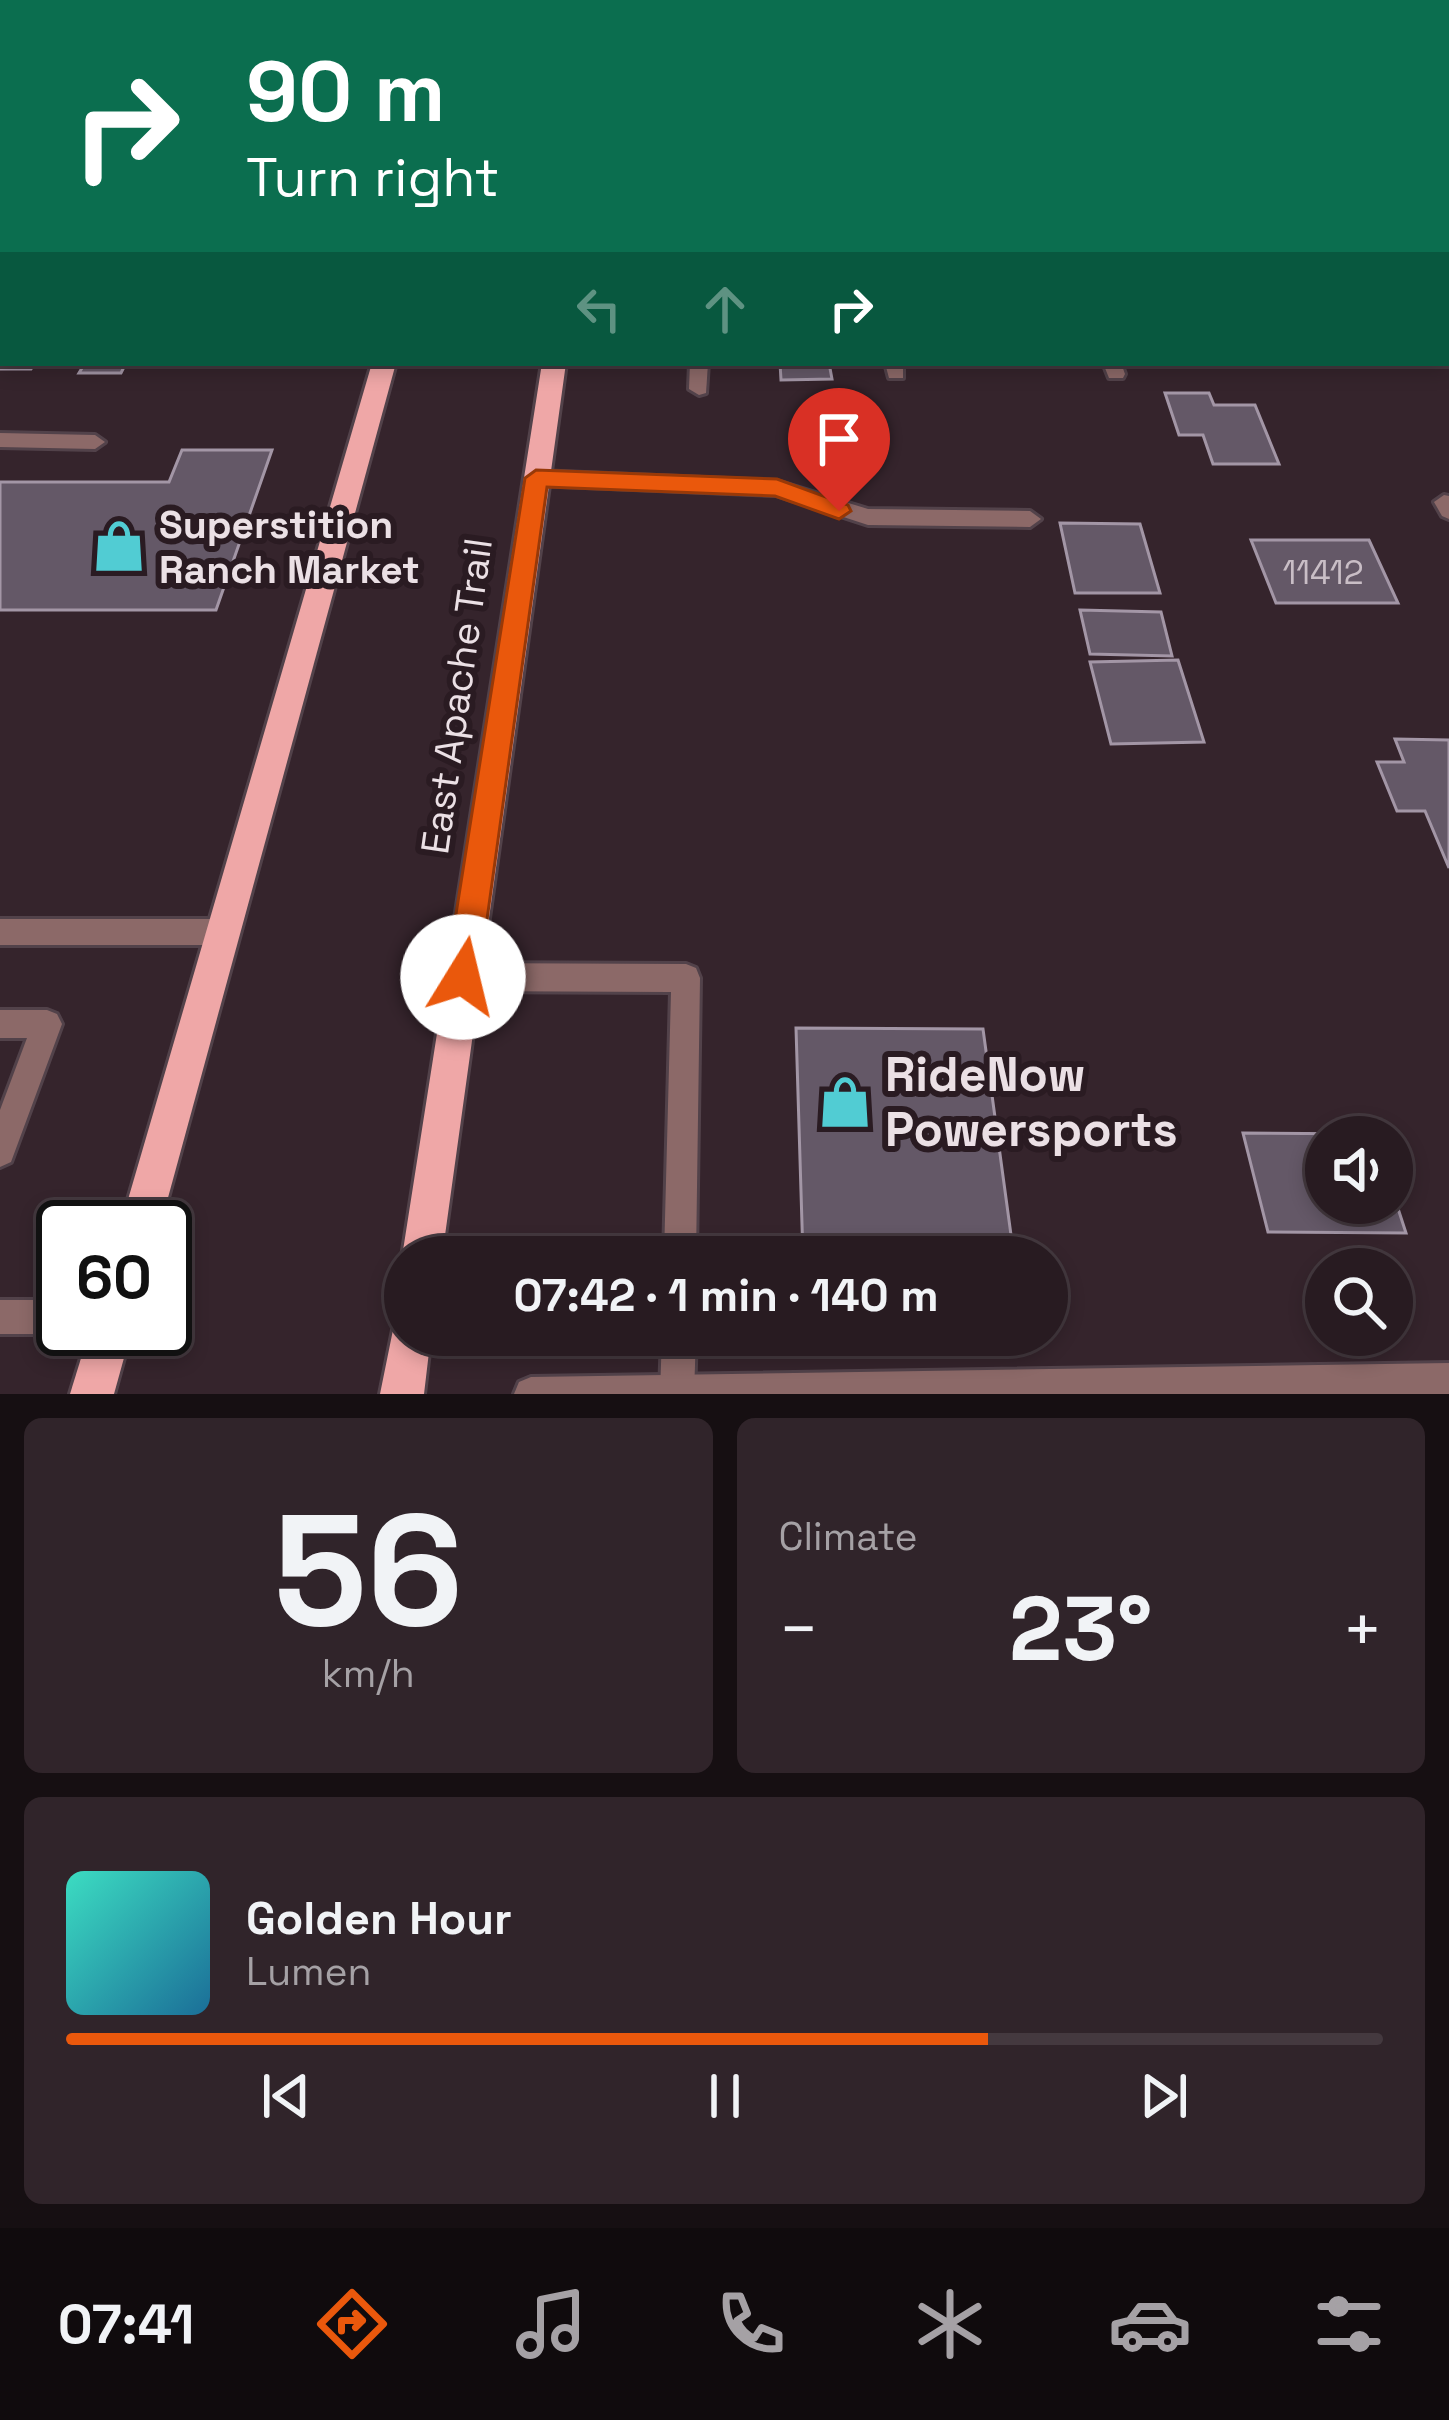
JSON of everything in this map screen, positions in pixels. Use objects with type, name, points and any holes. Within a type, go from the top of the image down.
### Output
[{"type":"main road","points":[[148,1200],[383,366]]},
{"type":"main road","name":"East Apache Trail","points":[[425,1236],[554,366]]},
{"type":"main road","points":[[92,1394],[103,1356]]},
{"type":"main road","points":[[401,1394],[407,1356]]},
{"type":"street","points":[[698,389],[699,366]]},
{"type":"street","points":[[0,440],[95,442]]},
{"type":"street","points":[[536,478],[777,488],[868,517],[1030,519]]},
{"type":"street","points":[[0,932],[223,932]]},
{"type":"street","points":[[463,977],[686,978],[680,1236]]},
{"type":"street","points":[[0,1024],[47,1024],[0,1151]]},
{"type":"street","points":[[0,1317],[36,1318]]},
{"type":"street","points":[[677,1393],[678,1356]]},
{"type":"street","points":[[531,1394],[1449,1380]]},
{"type":"building","points":[[0,366],[33,366],[31,369]]},
{"type":"building","points":[[83,366],[124,366],[121,373],[79,373]]},
{"type":"building","points":[[780,366],[830,366],[832,379],[781,380]]},
{"type":"building","points":[[1165,393],[1209,393],[1214,405],[1255,405],[1279,464],[1213,464],[1203,435],[1179,435]]},
{"type":"building","name":"Superstition Ranch Market","points":[[182,450],[272,450],[216,610],[0,610],[0,482],[169,482]]},
{"type":"building","points":[[1060,523],[1140,524],[1160,593],[1075,593]]},
{"type":"building","points":[[1251,540],[1369,540],[1398,603],[1276,603]]},
{"type":"building","points":[[1080,610],[1161,612],[1172,656],[1090,654]]},
{"type":"building","points":[[1178,660],[1204,742],[1111,744],[1090,662]]},
{"type":"building","points":[[1395,739],[1449,740],[1449,868],[1425,811],[1397,811],[1377,762],[1404,762]]},
{"type":"building","points":[[796,1028],[983,1029],[1011,1236],[802,1236]]},
{"type":"building","points":[[1243,1133],[1305,1133],[1305,1224],[1403,1224],[1406,1233],[1268,1232]]},
{"type":"place","name":"Superstition Ranch Market","points":[[119,546]]},
{"type":"place","name":"RideNow Powersports","points":[[845,1102]]},
{"type":"route","points":[[463,977],[536,478],[777,488],[839,511]]}]
